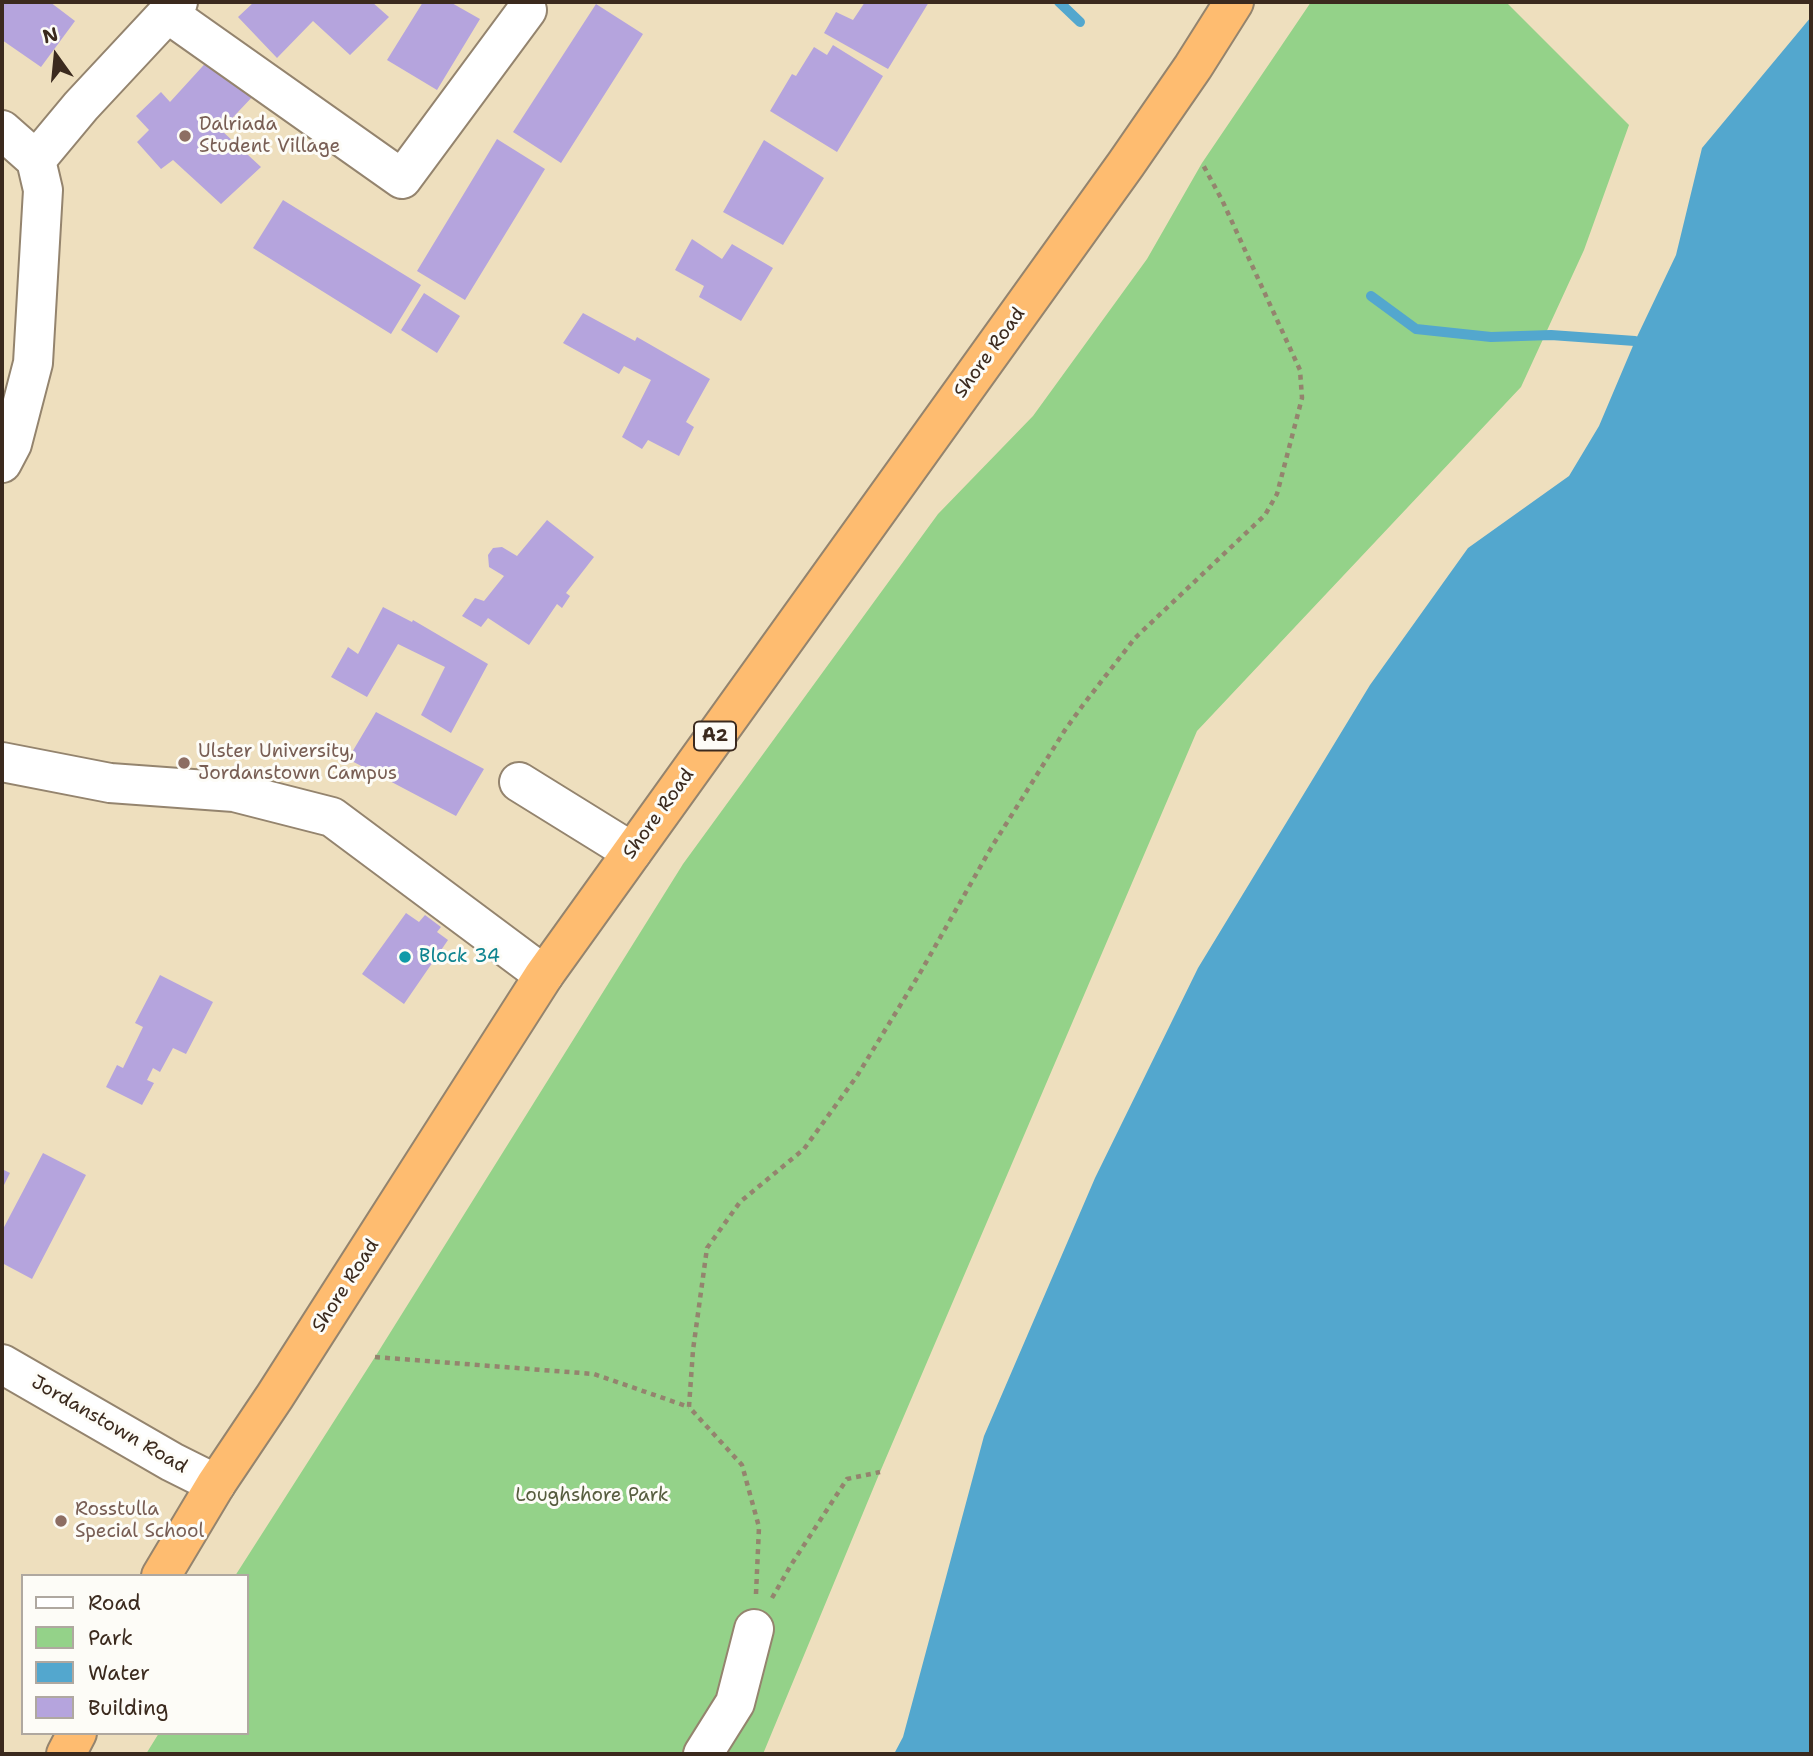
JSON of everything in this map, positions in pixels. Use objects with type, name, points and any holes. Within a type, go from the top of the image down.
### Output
[{"type":"highway","name":"Shore Road","points":[[162,1574],[216,1484],[544,975],[1126,164],[1234,2]]},
{"type":"highway","points":[[65,1754],[76,1735]]},
{"type":"street","points":[[36,160],[81,106],[172,7],[402,179],[527,10]]},
{"type":"street","points":[[2,130],[36,160],[43,190],[33,363],[12,443],[2,463]]},
{"type":"street","points":[[2,762],[110,783],[234,792],[332,817],[544,975]]},
{"type":"street","points":[[519,782],[632,852]]},
{"type":"street","name":"Jordanstown Road","points":[[2,1364],[172,1462],[216,1484]]},
{"type":"street","points":[[703,1754],[735,1703],[754,1629]]},
{"type":"path","points":[[689,1407],[693,1350],[707,1248],[740,1202],[804,1149],[857,1076],[991,849],[1083,705],[1135,638],[1265,515],[1277,494],[1302,398],[1300,370],[1222,200],[1202,163]]},
{"type":"path","points":[[375,1357],[594,1374],[689,1407],[742,1465],[759,1527],[754,1629]]},
{"type":"path","points":[[754,1629],[791,1564],[847,1479],[880,1472]]},
{"type":"green space","name":"Loughshore Park","points":[[1311,2],[1506,2],[1629,125],[1584,250],[1521,387],[1197,731],[880,1472],[763,1754],[146,1754],[158,1735],[248,1735],[248,1574],[236,1574],[683,864],[938,514],[1033,416],[1147,259],[1202,163]]},
{"type":"water","points":[[1811,17],[1811,1754],[894,1754],[903,1737],[984,1436],[1095,1178],[1198,968],[1370,685],[1468,548],[1569,476],[1599,426],[1676,255],[1702,148]]},
{"type":"building","points":[[2,2],[50,2],[75,21],[41,67],[2,40]]},
{"type":"building","name":"Dalriada Student Village","points":[[254,2],[372,2],[389,17],[350,55],[313,21],[277,58],[238,17]]},
{"type":"building","points":[[423,2],[450,2],[480,19],[437,90],[387,60]]},
{"type":"building","points":[[865,2],[929,2],[888,69],[824,33],[836,12],[853,20]]},
{"type":"building","points":[[596,4],[643,34],[561,163],[513,132]]},
{"type":"building","points":[[833,45],[883,76],[837,152],[770,111],[792,74],[796,76],[814,47],[827,55]]},
{"type":"building","name":"Dalriada Student Village","points":[[212,56],[255,94],[221,130],[261,167],[221,204],[173,160],[161,169],[137,142],[149,130],[136,116],[161,92],[170,102]]},
{"type":"building","points":[[497,139],[545,169],[465,300],[417,271]]},
{"type":"building","points":[[764,140],[824,178],[783,245],[723,212]]},
{"type":"building","name":"Dalriada Student Village","points":[[283,200],[421,285],[391,334],[253,248]]},
{"type":"building","points":[[692,239],[722,259],[732,244],[773,268],[741,321],[699,297],[704,286],[675,270]]},
{"type":"building","points":[[424,293],[460,316],[437,353],[401,330]]},
{"type":"building","points":[[583,313],[635,341],[637,337],[710,379],[686,422],[694,427],[679,456],[648,440],[642,449],[622,437],[651,380],[624,366],[619,374],[563,343]]},
{"type":"building","points":[[547,520],[594,557],[566,593],[570,596],[562,608],[557,604],[529,645],[488,618],[481,627],[462,616],[475,598],[484,601],[504,576],[489,567],[488,555],[493,548],[502,547],[517,556]]},
{"type":"building","points":[[383,607],[412,622],[413,620],[488,664],[451,733],[421,715],[445,667],[398,644],[367,697],[331,677],[348,647],[358,654]]},
{"type":"building","points":[[376,712],[484,769],[456,816],[348,759]]},
{"type":"building","name":"Block 34","points":[[406,913],[419,922],[425,915],[441,927],[437,932],[448,940],[404,1004],[362,974]]},
{"type":"building","points":[[160,975],[213,1002],[186,1054],[173,1048],[160,1072],[153,1068],[147,1080],[154,1083],[142,1105],[106,1087],[117,1065],[123,1068],[143,1027],[135,1023]]},
{"type":"building","points":[[43,1153],[86,1175],[32,1279],[2,1263],[2,1231]]},
{"type":"building","points":[[2,1169],[10,1173],[2,1189]]},
{"type":"waterway","points":[[1059,2],[1080,22]]},
{"type":"waterway","points":[[1371,296],[1416,329],[1491,337],[1551,335],[1635,341]]},
{"type":"place","name":"Dalriada Student Village","points":[[185,136]]},
{"type":"place","name":"Ulster University, Jordanstown Campus","points":[[184,763]]},
{"type":"place","name":"Block 34","points":[[405,957]]},
{"type":"place","name":"Rosstulla Special School","points":[[61,1521]]}]
